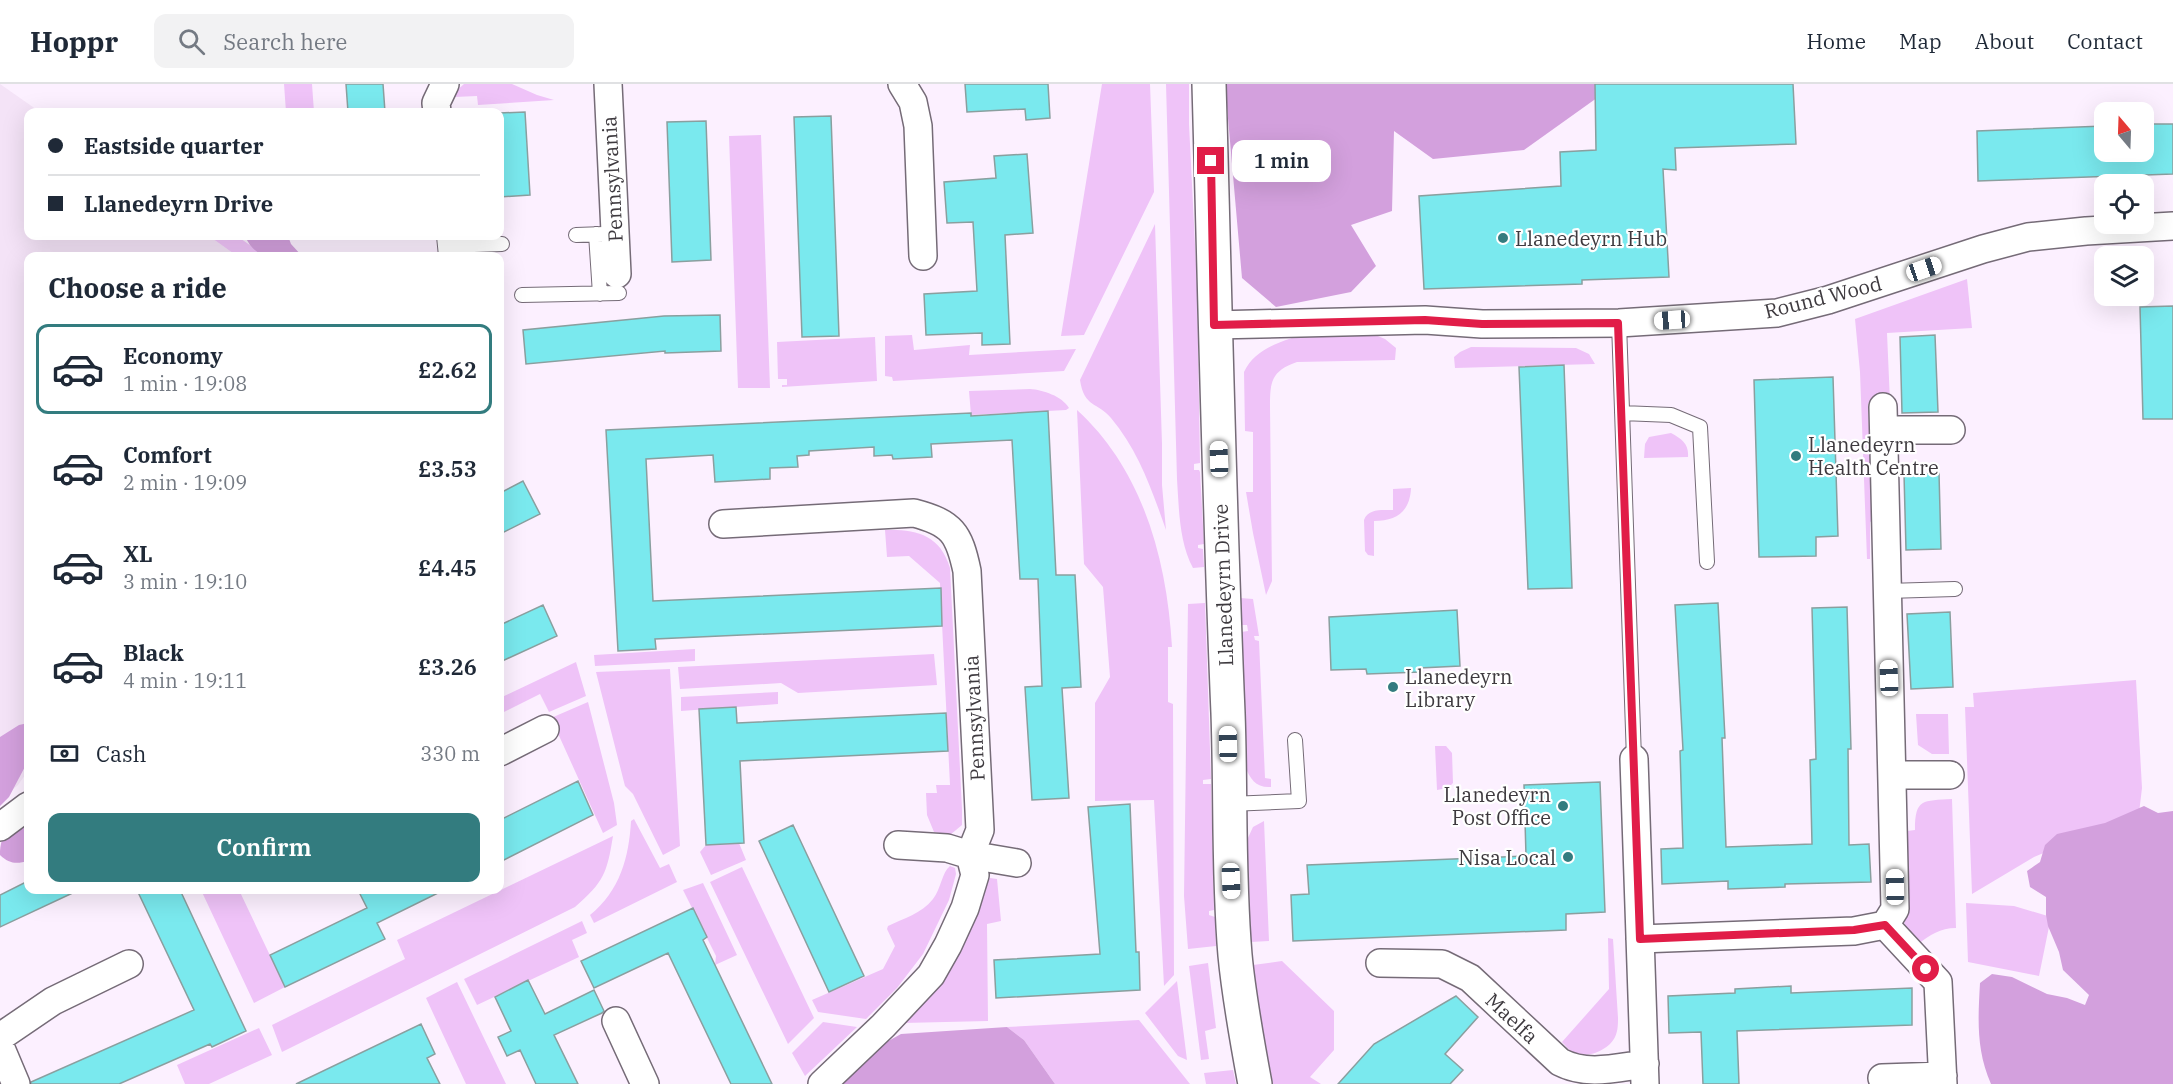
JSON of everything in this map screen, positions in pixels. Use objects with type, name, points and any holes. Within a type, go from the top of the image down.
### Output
[{"type":"street","points":[[437,108],[436,103],[446,84]]},
{"type":"street","name":"Pennsylvania","points":[[608,84],[606,234],[612,287]]},
{"type":"street","points":[[902,84],[913,102],[918,126],[924,256]]},
{"type":"street","name":"Llanedeyrn Drive","points":[[1209,84],[1214,325],[1235,955],[1255,1084]]},
{"type":"street","name":"Round Wood","points":[[1214,325],[1425,320],[1482,324],[1618,323],[1777,313],[1866,289],[1983,249],[2028,237],[2173,226]]},
{"type":"street","points":[[1640,939],[1854,930],[1885,925],[1895,909],[1883,418],[1951,430]]},
{"type":"street","name":"Pennsylvania","points":[[723,524],[914,513],[932,518],[950,528],[962,547],[967,571],[980,830],[970,855],[975,875],[965,908],[931,975],[822,1084]]},
{"type":"street","points":[[504,750],[544,729]]},
{"type":"street","points":[[1634,759],[1645,1074]]},
{"type":"street","points":[[1892,775],[1950,775]]},
{"type":"street","points":[[0,827],[24,809]]},
{"type":"street","points":[[898,845],[947,848],[970,855],[1017,863]]},
{"type":"street","points":[[1882,1078],[1943,1080],[1938,982],[1885,925]]},
{"type":"street","name":"Maelfa","points":[[1380,963],[1442,964],[1470,978],[1560,1062],[1571,1068],[1585,1071],[1645,1074]]},
{"type":"street","points":[[0,1037],[53,1001],[129,964]]},
{"type":"street","points":[[616,1021],[645,1084]]},
{"type":"street","points":[[0,1046],[16,1084]]},
{"type":"lane","points":[[576,235],[606,234]]},
{"type":"lane","points":[[445,246],[501,244]]},
{"type":"lane","points":[[522,295],[612,287]]},
{"type":"lane","points":[[1618,323],[1634,759]]},
{"type":"lane","points":[[1622,413],[1671,415],[1700,427],[1707,562]]},
{"type":"lane","points":[[1887,591],[1955,589]]},
{"type":"lane","points":[[1229,804],[1299,801],[1295,740]]},
{"type":"shaded area","points":[[0,84],[34,108],[24,108],[24,240],[215,240],[231,252],[24,252],[24,777],[18,785],[0,800]]},
{"type":"shaded area","points":[[284,84],[312,84],[314,108],[286,108]]},
{"type":"shaded area","points":[[464,84],[512,84],[554,100],[478,105],[477,96],[454,97],[455,92]]},
{"type":"shaded area","points":[[1102,84],[1150,84],[1154,192],[1084,335],[1061,336]]},
{"type":"shaded area","points":[[1166,84],[1189,84],[1197,285],[1200,463],[1194,464],[1194,470],[1200,472],[1204,544],[1198,545],[1198,548],[1203,549],[1204,567],[1193,568],[1182,536],[1177,479]]},
{"type":"shaded area","points":[[1225,84],[1607,84],[1608,90],[1524,150],[1433,159],[1394,131],[1392,211],[1351,225],[1376,266],[1351,292],[1276,307],[1242,278]]},
{"type":"shaded area","points":[[761,135],[770,388],[738,388],[729,136]]},
{"type":"shaded area","points":[[1155,224],[1162,485],[1166,530],[1150,485],[1129,443],[1111,418],[1088,400],[1080,380]]},
{"type":"shaded area","points":[[215,240],[243,240],[259,252],[231,252]]},
{"type":"shaded area","points":[[248,240],[290,240],[298,252],[258,252]]},
{"type":"shaded area","points":[[1967,279],[1972,328],[1887,333],[1890,402],[1868,403],[1872,521],[1870,522],[1870,559],[1867,559],[1860,372],[1855,319]]},
{"type":"shaded area","points":[[1310,332],[1373,334],[1385,339],[1396,348],[1395,360],[1297,362],[1282,369],[1274,378],[1270,407],[1272,581],[1266,595],[1246,492],[1253,492],[1253,432],[1245,431],[1244,372],[1249,363],[1264,350]]},
{"type":"shaded area","points":[[912,335],[914,350],[970,345],[969,355],[1076,349],[1064,371],[893,381],[892,377],[885,376],[885,336]]},
{"type":"shaded area","points":[[875,337],[877,381],[782,387],[782,385],[787,385],[787,379],[778,379],[777,342]]},
{"type":"shaded area","points":[[1471,347],[1576,348],[1589,354],[1595,364],[1455,368],[1454,357]]},
{"type":"shaded area","points":[[1030,389],[1052,394],[1069,408],[971,415],[969,391]]},
{"type":"shaded area","points":[[1077,410],[1100,434],[1119,460],[1135,488],[1157,550],[1169,614],[1172,647],[1168,647],[1168,702],[1173,704],[1174,975],[1164,986],[1154,800],[1095,801],[1095,703],[1110,677],[1103,587],[1084,564]]},
{"type":"shaded area","points":[[1671,433],[1684,442],[1688,457],[1644,458],[1645,444],[1649,437]]},
{"type":"shaded area","points":[[1411,488],[1408,503],[1400,514],[1382,521],[1374,521],[1374,556],[1368,555],[1365,551],[1364,520],[1366,516],[1376,511],[1393,510],[1393,489]]},
{"type":"shaded area","points":[[885,530],[906,531],[925,536],[940,548],[950,568],[962,825],[950,835],[934,832],[927,815],[926,793],[937,793],[936,785],[950,785],[940,583],[909,556],[887,557]]},
{"type":"shaded area","points":[[1240,598],[1253,599],[1259,636],[1254,636],[1255,640],[1259,641],[1265,778],[1271,779],[1271,787],[1261,786],[1254,782],[1245,766],[1241,632],[1248,631],[1247,625],[1241,625]]},
{"type":"shaded area","points":[[1205,603],[1211,779],[1203,780],[1203,784],[1211,784],[1214,910],[1209,911],[1209,915],[1215,917],[1216,946],[1188,949],[1184,896],[1188,604]]},
{"type":"shaded area","points":[[695,649],[695,661],[595,666],[594,655]]},
{"type":"shaded area","points":[[934,654],[937,685],[798,693],[781,683],[680,689],[678,667]]},
{"type":"shaded area","points":[[576,662],[586,696],[549,712],[540,694],[504,712],[504,696]]},
{"type":"shaded area","points":[[670,669],[680,846],[663,855],[633,794],[625,786],[596,672]]},
{"type":"shaded area","points":[[2136,680],[2142,788],[2139,813],[2034,857],[1972,894],[1965,707],[1974,707],[1973,693]]},
{"type":"shaded area","points":[[778,692],[778,704],[681,711],[681,697]]},
{"type":"shaded area","points":[[588,702],[614,803],[617,825],[603,833],[551,718]]},
{"type":"shaded area","points":[[1916,714],[1948,714],[1949,754],[1932,754],[1918,745]]},
{"type":"shaded area","points":[[24,724],[24,769],[9,797],[0,806],[0,737]]},
{"type":"shaded area","points":[[1435,746],[1446,746],[1452,753],[1453,783],[1448,788],[1437,790]]},
{"type":"shaded area","points":[[1952,799],[1956,928],[1945,929],[1918,944],[1906,931],[1904,921],[1909,890],[1907,831],[1915,830],[1917,812],[1923,803]]},
{"type":"shaded area","points":[[2144,806],[2158,813],[2173,811],[2173,1084],[1991,1084],[1980,1047],[1980,983],[1992,974],[2012,977],[2047,994],[2085,1005],[2089,995],[2063,970],[2059,952],[2048,926],[2046,897],[2030,887],[2027,871],[2040,862],[2045,845],[2057,834],[2105,823]]},
{"type":"shaded area","points":[[24,816],[24,862],[10,862],[0,855],[4,835]]},
{"type":"shaded area","points":[[634,819],[660,868],[669,864],[677,882],[594,923],[590,915],[609,895],[621,872],[628,848],[631,821]]},
{"type":"shaded area","points":[[1264,821],[1269,941],[1251,942],[1247,840],[1253,827]]},
{"type":"shaded area","points":[[613,836],[603,876],[592,891],[575,907],[282,1052],[272,1025],[405,959],[397,940],[493,894],[504,894],[504,888]]},
{"type":"shaded area","points":[[739,843],[746,860],[711,875],[700,852],[706,845]]},
{"type":"shaded area","points":[[950,866],[955,868],[956,874],[949,900],[923,954],[897,988],[866,1019],[818,1012],[812,1000],[883,969],[895,946],[887,929],[888,926],[912,915],[928,904],[936,895],[945,872]]},
{"type":"shaded area","points":[[742,867],[814,1018],[788,1044],[710,882]]},
{"type":"shaded area","points":[[990,878],[997,879],[1001,921],[987,924],[988,1021],[903,1023],[984,882]]},
{"type":"shaded area","points":[[703,883],[737,955],[715,965],[716,956],[683,890]]},
{"type":"shaded area","points":[[203,894],[241,894],[285,987],[254,1003]]},
{"type":"shaded area","points":[[1966,903],[2014,906],[2051,917],[2039,976],[1968,962]]},
{"type":"shaded area","points":[[582,921],[587,933],[572,940],[579,957],[477,1005],[464,979]]},
{"type":"shaded area","points":[[1608,938],[1613,939],[1617,1032],[1612,1042],[1602,1050],[1584,1055],[1578,1054],[1562,1042],[1609,989]]},
{"type":"shaded area","points":[[1282,961],[1334,1011],[1334,1050],[1310,1077],[1321,1084],[1273,1084],[1253,965]]},
{"type":"shaded area","points":[[1208,963],[1216,1028],[1205,1031],[1209,1059],[1201,1060],[1189,966]]},
{"type":"shaded area","points":[[1177,981],[1187,1060],[1178,1056],[1145,1013]]},
{"type":"shaded area","points":[[457,982],[506,1084],[466,1084],[426,998]]},
{"type":"shaded area","points":[[1139,1020],[1190,1084],[1055,1084],[1024,1040],[1007,1027]]},
{"type":"shaded area","points":[[823,1022],[857,1027],[805,1076],[792,1053]]},
{"type":"shaded area","points":[[1007,1027],[1024,1040],[1055,1084],[837,1084],[874,1049],[901,1034]]},
{"type":"shaded area","points":[[259,1028],[272,1055],[209,1084],[185,1084],[177,1065]]},
{"type":"shaded area","points":[[1233,1070],[1236,1084],[1206,1084],[1204,1073]]},
{"type":"building","points":[[346,84],[383,84],[385,108],[348,108]]},
{"type":"building","points":[[965,84],[1048,84],[1050,118],[1026,120],[1025,109],[967,112]]},
{"type":"building","points":[[1595,84],[1793,84],[1796,144],[1675,148],[1676,170],[1663,169],[1669,277],[1582,280],[1582,284],[1424,289],[1419,196],[1561,186],[1560,152],[1596,150]]},
{"type":"building","points":[[525,112],[530,195],[504,197],[504,113]]},
{"type":"building","points":[[831,116],[839,336],[802,337],[794,117]]},
{"type":"building","points":[[706,121],[711,260],[672,262],[667,122]]},
{"type":"building","points":[[2154,124],[2173,124],[2173,174],[2094,174],[2094,177],[1978,181],[1977,131],[2094,126],[2094,162],[2154,162]]},
{"type":"building","points":[[1027,154],[1033,233],[1005,235],[1010,344],[982,345],[982,333],[926,335],[924,294],[977,291],[973,222],[947,223],[944,182],[996,178],[994,156]]},
{"type":"building","points":[[2173,306],[2173,419],[2143,419],[2140,307]]},
{"type":"building","points":[[720,315],[721,351],[665,353],[665,351],[526,364],[523,330],[664,316]]},
{"type":"building","points":[[1935,335],[1938,412],[1902,413],[1900,337]]},
{"type":"building","points":[[1564,365],[1572,588],[1528,589],[1519,367]]},
{"type":"building","name":"Llanedeyrn Health Centre","points":[[1833,377],[1838,536],[1816,537],[1816,556],[1759,557],[1754,380]]},
{"type":"building","points":[[1048,411],[1056,575],[1075,575],[1081,687],[1062,688],[1069,798],[1032,800],[1025,687],[1042,686],[1038,579],[1020,579],[1012,440],[931,444],[932,457],[893,459],[892,455],[874,456],[874,447],[809,451],[809,455],[797,456],[798,467],[770,468],[770,479],[715,482],[713,455],[646,459],[653,601],[941,588],[942,626],[655,639],[656,649],[618,651],[606,430]]},
{"type":"building","points":[[1939,473],[1941,549],[1906,550],[1904,474]]},
{"type":"building","points":[[523,481],[540,514],[504,532],[504,491]]},
{"type":"building","points":[[1718,603],[1725,738],[1722,738],[1726,847],[1812,844],[1810,760],[1816,759],[1812,608],[1847,607],[1851,749],[1848,749],[1849,845],[1869,844],[1871,882],[1785,884],[1785,887],[1728,889],[1728,881],[1662,884],[1661,849],[1683,848],[1680,751],[1683,750],[1675,605]]},
{"type":"building","points":[[543,605],[557,636],[504,660],[504,623]]},
{"type":"building","points":[[1457,610],[1460,666],[1420,668],[1420,672],[1367,674],[1366,669],[1331,670],[1329,617]]},
{"type":"building","points":[[1950,612],[1953,687],[1911,689],[1907,614]]},
{"type":"building","points":[[736,707],[737,723],[946,713],[948,751],[740,761],[744,843],[706,845],[699,709]]},
{"type":"building","points":[[578,781],[593,815],[504,860],[504,818]]},
{"type":"building","points":[[1600,782],[1605,912],[1566,914],[1566,930],[1293,941],[1291,895],[1309,894],[1307,865],[1526,856],[1524,785]]},
{"type":"building","points":[[1130,804],[1136,952],[1139,952],[1140,990],[996,998],[994,960],[1100,954],[1088,807]]},
{"type":"building","points":[[793,825],[864,976],[829,992],[759,841]]},
{"type":"building","points":[[24,883],[24,894],[70,894],[0,927],[0,895]]},
{"type":"building","points":[[139,894],[182,894],[246,1031],[212,1047],[210,1044],[119,1084],[31,1084],[31,1082],[194,1010]]},
{"type":"building","points":[[360,894],[436,894],[377,923],[385,939],[285,987],[270,955],[367,908]]},
{"type":"building","points":[[693,908],[707,937],[703,940],[772,1084],[731,1084],[668,953],[594,988],[581,961]]},
{"type":"building","points":[[528,980],[545,1014],[594,990],[604,1011],[554,1035],[578,1084],[536,1084],[520,1050],[507,1056],[498,1037],[511,1031],[495,997]]},
{"type":"building","points":[[1791,986],[1791,993],[1912,988],[1912,1025],[1737,1031],[1739,1084],[1703,1084],[1701,1032],[1669,1033],[1668,996],[1735,993],[1735,989]]},
{"type":"building","points":[[1456,996],[1478,1017],[1445,1054],[1463,1070],[1450,1084],[1338,1084],[1374,1044]]},
{"type":"building","points":[[421,1024],[435,1054],[427,1058],[440,1084],[296,1084]]},
{"type":"place","name":"Llanedeyrn Hub","points":[[1503,238]]},
{"type":"place","name":"Llanedeyrn Health Centre","points":[[1796,456]]},
{"type":"place","name":"Llanedeyrn Library","points":[[1393,687]]},
{"type":"place","name":"Llanedeyrn Post Office","points":[[1563,806]]},
{"type":"place","name":"Nisa Local","points":[[1568,857]]},
{"type":"route","points":[[1211,161],[1214,325],[1425,320],[1482,324],[1618,323],[1640,939],[1854,930],[1885,925],[1926,969]]}]
